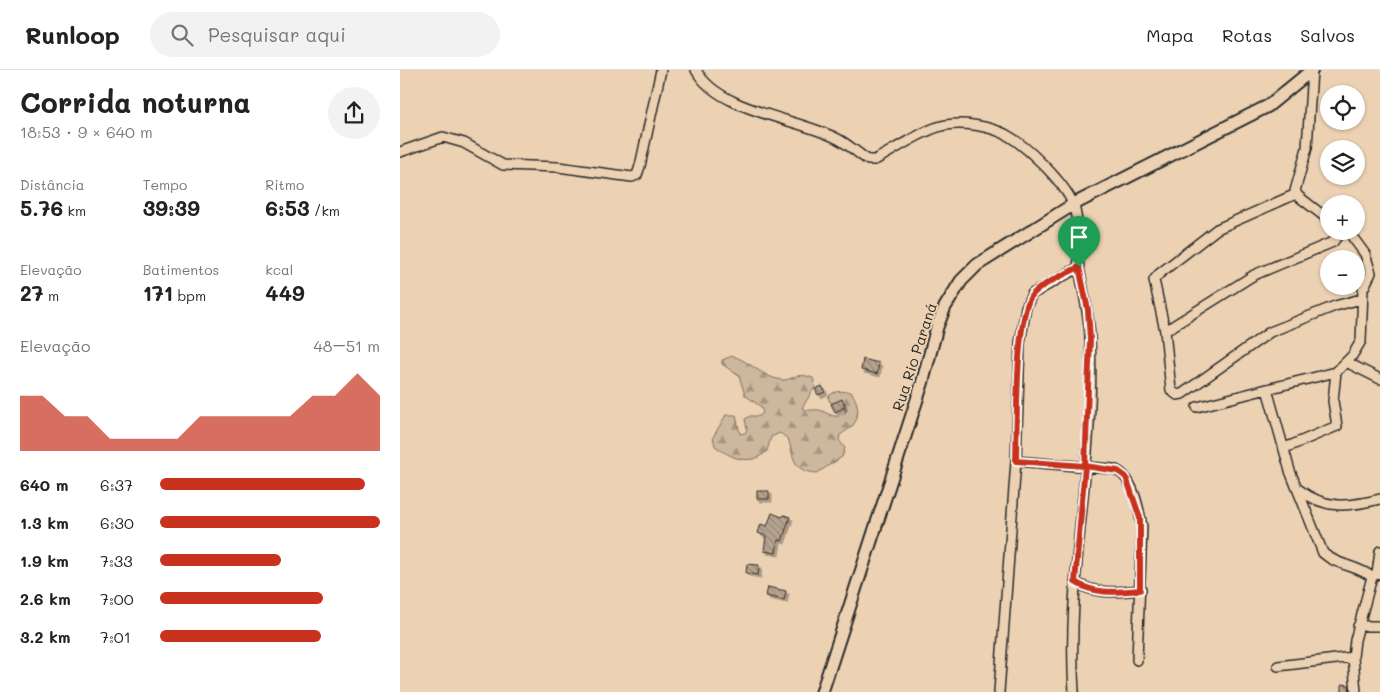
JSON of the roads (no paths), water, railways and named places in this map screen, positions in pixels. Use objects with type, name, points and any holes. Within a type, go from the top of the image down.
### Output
[{"type":"street","points":[[400,152],[443,137],[464,143],[503,165],[558,167],[632,177],[637,175],[640,166],[661,70]]},
{"type":"street","points":[[696,70],[701,80],[716,92],[744,107],[783,118],[837,138],[869,161],[936,127],[959,124],[1005,134],[1056,180],[1074,204],[1079,267],[1088,310],[1090,339],[1085,466],[1072,618],[1074,692]]},
{"type":"street","points":[[1312,70],[1307,148],[1296,191],[1217,229],[1159,274],[1154,280],[1165,331],[1171,390],[1177,395],[1182,394],[1270,332],[1335,306],[1362,298]]},
{"type":"street","name":"Rua Rio Paraná","points":[[822,692],[909,425],[945,307],[961,281],[977,265],[1044,225],[1074,204],[1268,106],[1312,70]]},
{"type":"street","points":[[1296,191],[1320,212]]},
{"type":"street","points":[[1165,331],[1254,275],[1334,240]]},
{"type":"street","points":[[1197,407],[1336,372],[1346,362],[1358,349],[1361,341],[1363,289],[1375,276],[1365,254],[1355,240]]},
{"type":"street","points":[[999,692],[1016,461],[1020,343],[1026,307],[1032,294],[1079,267]]},
{"type":"street","points":[[1346,362],[1380,379]]},
{"type":"street","points":[[1285,448],[1337,426],[1333,401],[1336,372]]},
{"type":"street","points":[[1267,389],[1285,448],[1286,459],[1323,553],[1333,560],[1356,566],[1377,575]]},
{"type":"street","points":[[1016,461],[1085,466],[1118,471],[1126,477],[1140,518],[1140,590],[1137,660]]},
{"type":"street","points":[[1296,487],[1306,496],[1337,506],[1346,507],[1380,499]]},
{"type":"street","points":[[1356,692],[1353,657],[1358,626],[1377,575],[1380,552]]},
{"type":"street","points":[[1075,582],[1086,589],[1105,592],[1140,590]]},
{"type":"street","points":[[1358,626],[1380,626]]},
{"type":"street","points":[[1278,666],[1353,657]]}]
